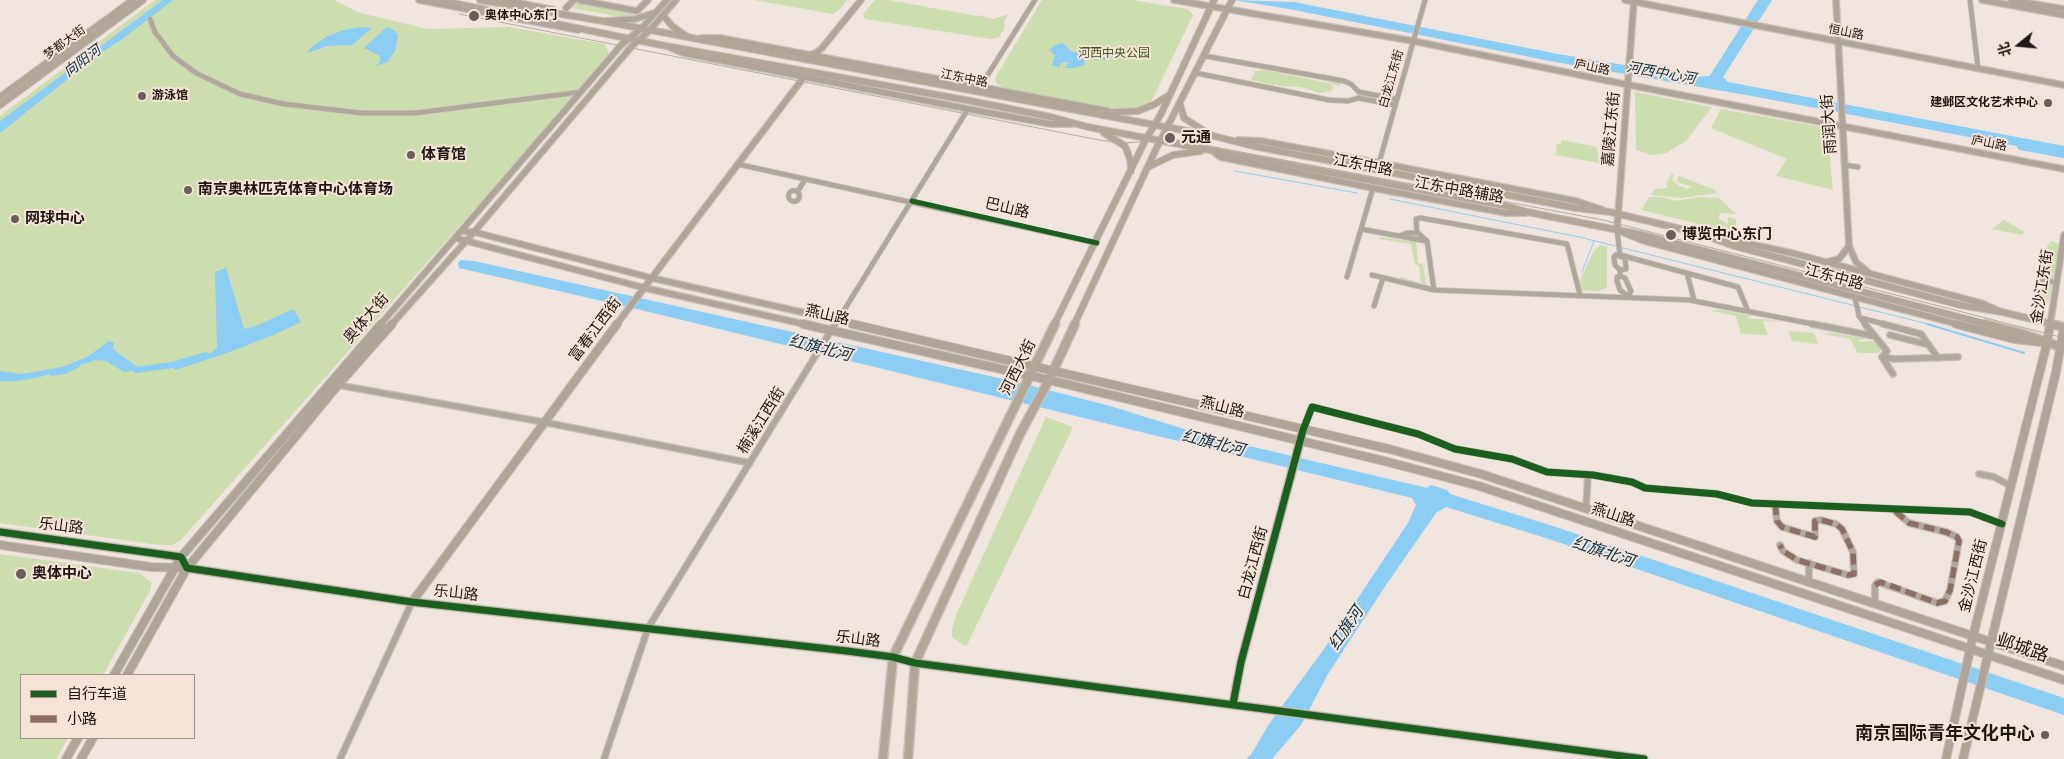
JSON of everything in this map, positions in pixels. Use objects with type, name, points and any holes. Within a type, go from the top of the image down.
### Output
[{"type":"main road","name":"梦都大街","points":[[0,97],[134,0]]},
{"type":"main road","name":"梦都大街","points":[[0,105],[143,0]]},
{"type":"main road","name":"江东中路","points":[[438,0],[639,41],[1051,116],[1074,124],[1146,139],[1506,206],[1527,212],[1643,235],[2020,333],[2063,348]]},
{"type":"main road","name":"江东中路","points":[[480,0],[602,21],[1214,136],[1253,146],[1576,208],[1610,212],[1698,233],[1734,246],[1960,305],[2002,312],[2064,327]]},
{"type":"main road","points":[[908,759],[916,663],[1020,434],[1054,370],[1160,141],[1232,0]]},
{"type":"main road","name":"河西大街","points":[[883,759],[893,657],[906,627],[1097,243],[1212,3]]},
{"type":"main road","points":[[1089,114],[1144,109],[1155,104],[1170,93]]},
{"type":"main road","points":[[1180,104],[1184,118],[1214,136]]},
{"type":"main road","points":[[1088,127],[1118,140],[1125,146],[1130,159],[1131,171]]},
{"type":"main road","points":[[1148,167],[1173,155],[1212,150]]},
{"type":"street","name":"江东中路","points":[[419,0],[565,29],[595,31]]},
{"type":"street","name":"江东中路","points":[[505,0],[602,21]]},
{"type":"street","points":[[566,8],[574,0]]},
{"type":"street","points":[[579,0],[637,11],[648,0]]},
{"type":"street","points":[[657,0],[666,0]]},
{"type":"street","name":"奥体大街","points":[[128,674],[187,568],[338,385],[474,232],[632,46],[649,30],[666,0]]},
{"type":"street","name":"奥体大街","points":[[115,674],[180,557],[581,92],[629,39],[676,0]]},
{"type":"street","points":[[809,55],[816,53],[822,48],[861,0]]},
{"type":"street","points":[[980,87],[1035,0]]},
{"type":"street","name":"庐山路","points":[[1174,0],[1212,3],[1228,9],[1414,41],[1629,85],[2064,169]]},
{"type":"street","name":"白龙江东街","points":[[1379,163],[1425,0]]},
{"type":"street","name":"恒山路","points":[[1625,0],[2064,85]]},
{"type":"street","name":"雨润大街","points":[[1836,0],[1849,246]]},
{"type":"street","points":[[1970,0],[1978,68]]},
{"type":"street","points":[[1982,0],[2064,15]]},
{"type":"street","points":[[2011,0],[2064,9]]},
{"type":"street","name":"嘉陵江东街","points":[[1617,230],[1634,1]]},
{"type":"street","points":[[602,21],[635,19],[660,13],[672,26],[690,38]]},
{"type":"street","points":[[150,19],[155,32],[173,56],[196,73],[240,94],[284,104],[362,113],[415,113],[581,92]]},
{"type":"street","name":"江东中路","points":[[690,38],[720,38],[1113,112]]},
{"type":"street","name":"江东中路","points":[[666,46],[683,53],[804,77],[1051,124],[1074,124]]},
{"type":"street","points":[[1204,56],[1344,81],[1351,84],[1359,92],[1396,99]]},
{"type":"street","points":[[1196,73],[1329,100],[1348,101],[1358,98],[1395,105]]},
{"type":"street","name":"富春江西街","points":[[412,602],[543,422],[640,295],[736,164],[770,124],[804,77]]},
{"type":"street","name":"楠溪江西街","points":[[604,759],[648,628],[912,202],[968,108]]},
{"type":"street","name":"江东中路","points":[[1234,140],[1261,141],[1379,163],[1576,201],[1610,212]]},
{"type":"street","name":"江东中路辅路","points":[[1212,150],[1220,157],[1372,188],[1506,213],[1527,212]]},
{"type":"street","name":"巴山路","points":[[736,164],[1097,243]]},
{"type":"street","points":[[1845,165],[1858,167]]},
{"type":"street","points":[[797,192],[806,180]]},
{"type":"street","points":[[1347,277],[1372,188]]},
{"type":"street","points":[[1417,233],[1416,219],[1421,218],[1567,244],[1580,294]]},
{"type":"street","points":[[1361,229],[1427,241]]},
{"type":"street","name":"江东中路","points":[[1617,230],[1644,241],[1855,298],[2014,339],[2047,343]]},
{"type":"street","points":[[1617,230],[1620,255]]},
{"type":"street","name":"燕山路","points":[[461,231],[474,232],[652,278],[838,322],[1054,370],[1390,450],[1481,474],[1973,636]]},
{"type":"street","points":[[1399,236],[1407,233],[1417,233],[1427,241],[1434,290]]},
{"type":"street","name":"江东中路","points":[[1698,233],[1742,241],[1981,302],[2002,312]]},
{"type":"street","name":"金沙江东街","points":[[2047,343],[2064,235]]},
{"type":"street","name":"燕山路","points":[[455,238],[645,288],[1049,380],[1479,486],[1970,648]]},
{"type":"street","points":[[1824,262],[1839,259],[1849,246]]},
{"type":"street","points":[[1849,246],[1856,262],[1874,276]]},
{"type":"street","points":[[1628,296],[1620,290],[1617,277],[1620,276],[1620,270],[1615,265],[1614,257],[1620,255],[1738,287],[1748,311]]},
{"type":"street","points":[[1687,273],[1694,300]]},
{"type":"street","points":[[1372,275],[1434,290],[1580,294],[1694,300],[1874,336]]},
{"type":"street","points":[[1620,276],[1625,278],[1631,291],[1628,296]]},
{"type":"street","points":[[1374,306],[1383,278]]},
{"type":"street","points":[[2041,279],[2057,283]]},
{"type":"street","points":[[1855,298],[1860,318],[1887,351],[1886,355],[1882,357]]},
{"type":"street","points":[[1860,318],[1922,334],[1938,358]]},
{"type":"street","name":"金沙江东街","points":[[2063,348],[2064,327]]},
{"type":"street","points":[[1890,335],[1930,346]]},
{"type":"street","name":"金沙江西街","points":[[1946,759],[1970,648],[2047,343]]},
{"type":"street","points":[[1963,759],[2063,348]]},
{"type":"street","points":[[1882,357],[1895,359],[1958,357]]},
{"type":"street","points":[[1882,357],[1893,374]]},
{"type":"street","points":[[338,385],[543,422],[750,463]]},
{"type":"street","points":[[1303,430],[1312,407],[1418,434],[1455,449],[1512,459],[1547,472],[1588,475],[1632,482],[1656,490],[1717,494],[1752,503],[1895,511],[1970,512],[2002,524]]},
{"type":"street","name":"白龙江西街","points":[[1233,704],[1240,662],[1303,430]]},
{"type":"street","points":[[1979,474],[1994,477],[2011,486]]},
{"type":"street","points":[[1586,508],[1588,475]]},
{"type":"street","points":[[1775,504],[1778,524],[1795,532],[1815,537],[1817,535],[1815,521],[1821,520],[1836,524],[1842,529],[1852,552],[1855,571],[1852,575],[1848,575],[1810,563],[1786,554],[1780,546]]},
{"type":"street","points":[[1895,511],[1901,518],[1921,527]]},
{"type":"street","points":[[1875,603],[1875,585],[1878,582],[1937,603],[1941,603],[1948,597],[1958,537],[1946,532],[1906,526]]},
{"type":"street","name":"乐山路","points":[[0,532],[180,557]]},
{"type":"street","name":"乐山路","points":[[0,545],[173,570],[187,568],[412,602],[893,657],[916,663],[1644,759]]},
{"type":"street","points":[[180,557],[187,568]]},
{"type":"street","points":[[1809,582],[1810,563]]},
{"type":"street","points":[[340,759],[412,602]]},
{"type":"street","name":"邺城路","points":[[1973,636],[2064,666]]},
{"type":"street","name":"邺城路","points":[[1970,648],[2064,680]]},
{"type":"street","points":[[66,759],[77,739]]},
{"type":"street","points":[[81,759],[92,739]]},
{"type":"green space","points":[[155,0],[334,0],[360,13],[428,29],[510,27],[604,44],[609,53],[605,62],[180,541],[172,545],[159,545],[0,523],[0,116]]},
{"type":"green space","points":[[754,0],[847,0],[833,14]]},
{"type":"green space","points":[[875,0],[888,0],[993,19],[1009,14],[1004,21],[1005,27],[999,37],[991,39],[865,19],[863,14]]},
{"type":"green space","name":"河西中央公园","points":[[1042,0],[1132,0],[1188,9],[1193,15],[1152,100],[1138,108],[1117,109],[1006,88],[997,84],[995,78]]},
{"type":"green space","points":[[578,2],[641,13],[622,17],[572,8]]},
{"type":"green space","points":[[1264,70],[1328,83],[1330,81],[1341,83],[1340,86],[1329,83],[1333,87],[1332,91],[1319,93],[1301,87],[1279,86],[1277,84],[1251,80],[1255,71]]},
{"type":"green space","points":[[1635,92],[1712,107],[1686,141],[1666,153],[1652,155],[1636,150]]},
{"type":"green space","points":[[1721,109],[1827,128],[1833,190],[1776,176],[1787,159],[1711,128]]},
{"type":"green space","points":[[1562,140],[1597,147],[1599,163],[1556,155],[1557,143],[1561,144]]},
{"type":"green space","points":[[1672,173],[1674,174],[1672,180],[1679,186],[1688,189],[1691,186],[1679,183],[1677,181],[1679,176],[1715,190],[1718,193],[1681,198],[1651,195],[1655,189],[1667,188],[1666,184]]},
{"type":"green space","points":[[1649,197],[1661,197],[1677,201],[1699,197],[1719,198],[1736,214],[1721,213],[1719,219],[1728,224],[1728,217],[1736,219],[1736,233],[1641,210]]},
{"type":"green space","points":[[2004,220],[2025,232],[2021,235],[1992,229]]},
{"type":"green space","points":[[1381,237],[1416,242],[1418,263],[1423,264],[1426,285],[1400,279],[1401,277],[1421,283],[1419,266],[1415,265],[1411,244],[1379,239]]},
{"type":"green space","points":[[2051,241],[2059,244],[2049,302],[2042,299],[2045,250]]},
{"type":"green space","points":[[1601,245],[1607,247],[1607,288],[1597,291],[1579,290],[1578,285],[1594,250]]},
{"type":"green space","points":[[1722,310],[1754,316],[1745,317],[1752,319],[1783,322],[1763,321],[1768,335],[1741,334],[1736,316],[1711,311]]},
{"type":"green space","points":[[1788,331],[1814,333],[1818,344],[1792,341]]},
{"type":"green space","points":[[1833,333],[1866,339],[1858,340],[1859,342],[1877,341],[1882,349],[1878,353],[1858,353],[1850,339],[1824,334]]},
{"type":"green space","points":[[1046,417],[1073,427],[966,647],[952,637],[952,629],[957,613]]},
{"type":"green space","points":[[0,554],[139,573],[151,582],[151,589],[104,674],[20,674],[20,739],[67,739],[56,759],[0,759]]},
{"type":"water","name":"向阳河","points":[[163,0],[173,0],[121,40],[99,54],[0,133],[0,121]]},
{"type":"water","points":[[1233,0],[1294,2],[1558,54],[1697,77],[1709,76],[1711,74],[1758,0],[1772,0],[1723,77],[1728,82],[2064,146],[2064,155],[1752,96],[1555,62],[1289,9]]},
{"type":"water","points":[[364,27],[372,28],[352,45],[327,46],[307,53],[314,45],[328,36],[344,30]]},
{"type":"water","points":[[387,27],[395,31],[398,36],[395,51],[387,62],[376,66],[380,62],[380,56],[364,48]]},
{"type":"water","points":[[1062,43],[1074,53],[1076,52],[1082,56],[1103,54],[1112,50],[1120,54],[1105,60],[1088,59],[1084,61],[1085,65],[1074,68],[1065,68],[1069,63],[1064,62],[1060,64],[1059,68],[1052,65],[1055,55],[1049,50],[1055,45]]},
{"type":"water","points":[[461,260],[474,261],[1021,383],[1110,406],[1207,436],[1427,488],[1431,485],[1447,490],[1450,494],[1556,527],[2064,698],[2064,715],[1552,540],[1446,507],[1436,513],[1386,585],[1328,674],[1301,725],[1272,759],[1246,759],[1251,755],[1269,724],[1324,649],[1408,523],[1416,505],[1412,498],[641,310],[459,268],[458,263]]},
{"type":"water","points":[[226,268],[244,329],[256,326],[293,309],[301,322],[227,353],[175,370],[173,365],[211,353],[217,348],[215,272]]},
{"type":"water","points":[[109,341],[114,343],[112,351],[114,357],[130,366],[130,371],[124,372],[106,361],[96,360],[40,377],[18,381],[0,381],[0,371],[22,374],[62,367],[87,357]]},
{"type":"waterway","name":"河西中心河","points":[[2021,146],[2064,154]]},
{"type":"waterway","points":[[1235,171],[1357,193]]},
{"type":"waterway","points":[[1390,199],[1579,237],[1932,325]]},
{"type":"waterway","points":[[1582,272],[1594,241]]},
{"type":"waterway","points":[[1927,324],[2024,353]]},
{"type":"waterway","points":[[106,354],[112,352],[136,370],[172,365],[206,355]]},
{"type":"waterway","points":[[52,373],[64,371],[77,365]]},
{"type":"tram line","points":[[459,14],[1099,140],[1121,143],[1177,140],[1603,220],[2064,338]]},
{"type":"marked path","points":[[1775,504],[1777,521],[1782,527],[1815,537],[1815,521],[1821,520],[1836,524],[1842,529],[1853,552],[1854,574],[1848,575],[1797,560],[1783,551],[1780,545]]},
{"type":"marked path","points":[[1875,585],[1881,582],[1937,603],[1945,601],[1950,590],[1959,541],[1957,537],[1946,532],[1909,523],[1895,511]]},
{"type":"cycle path","points":[[912,201],[1097,243]]},
{"type":"cycle path","points":[[1233,704],[1241,662],[1303,430],[1312,407],[1418,434],[1455,449],[1512,459],[1547,472],[1593,475],[1632,482],[1645,488],[1717,494],[1752,503],[1970,512],[2002,524]]},
{"type":"cycle path","points":[[0,532],[181,557],[187,568],[412,602],[847,651],[893,657],[915,663],[1644,759]]},
{"type":"place","name":"奥体中心东门","points":[[474,16]]},
{"type":"place","name":"游泳馆","points":[[142,96]]},
{"type":"place","name":"建邺区文化艺术中心","points":[[2048,103]]},
{"type":"place","name":"元通","points":[[1170,138]]},
{"type":"place","name":"体育馆","points":[[411,155]]},
{"type":"place","name":"南京奥林匹克体育中心体育场","points":[[188,190]]},
{"type":"place","name":"网球中心","points":[[15,219]]},
{"type":"place","name":"博览中心东门","points":[[1671,235]]},
{"type":"place","name":"奥体中心","points":[[21,574]]},
{"type":"place","name":"南京国际青年文化中心","points":[[2045,735]]},
{"type":"water label","name":"红旗北河","points":[[820,349]]},
{"type":"water label","name":"红旗北河","points":[[1213,444]]},
{"type":"water label","name":"红旗北河","points":[[1603,553]]},
{"type":"water label","name":"红旗河","points":[[1347,629]]}]
